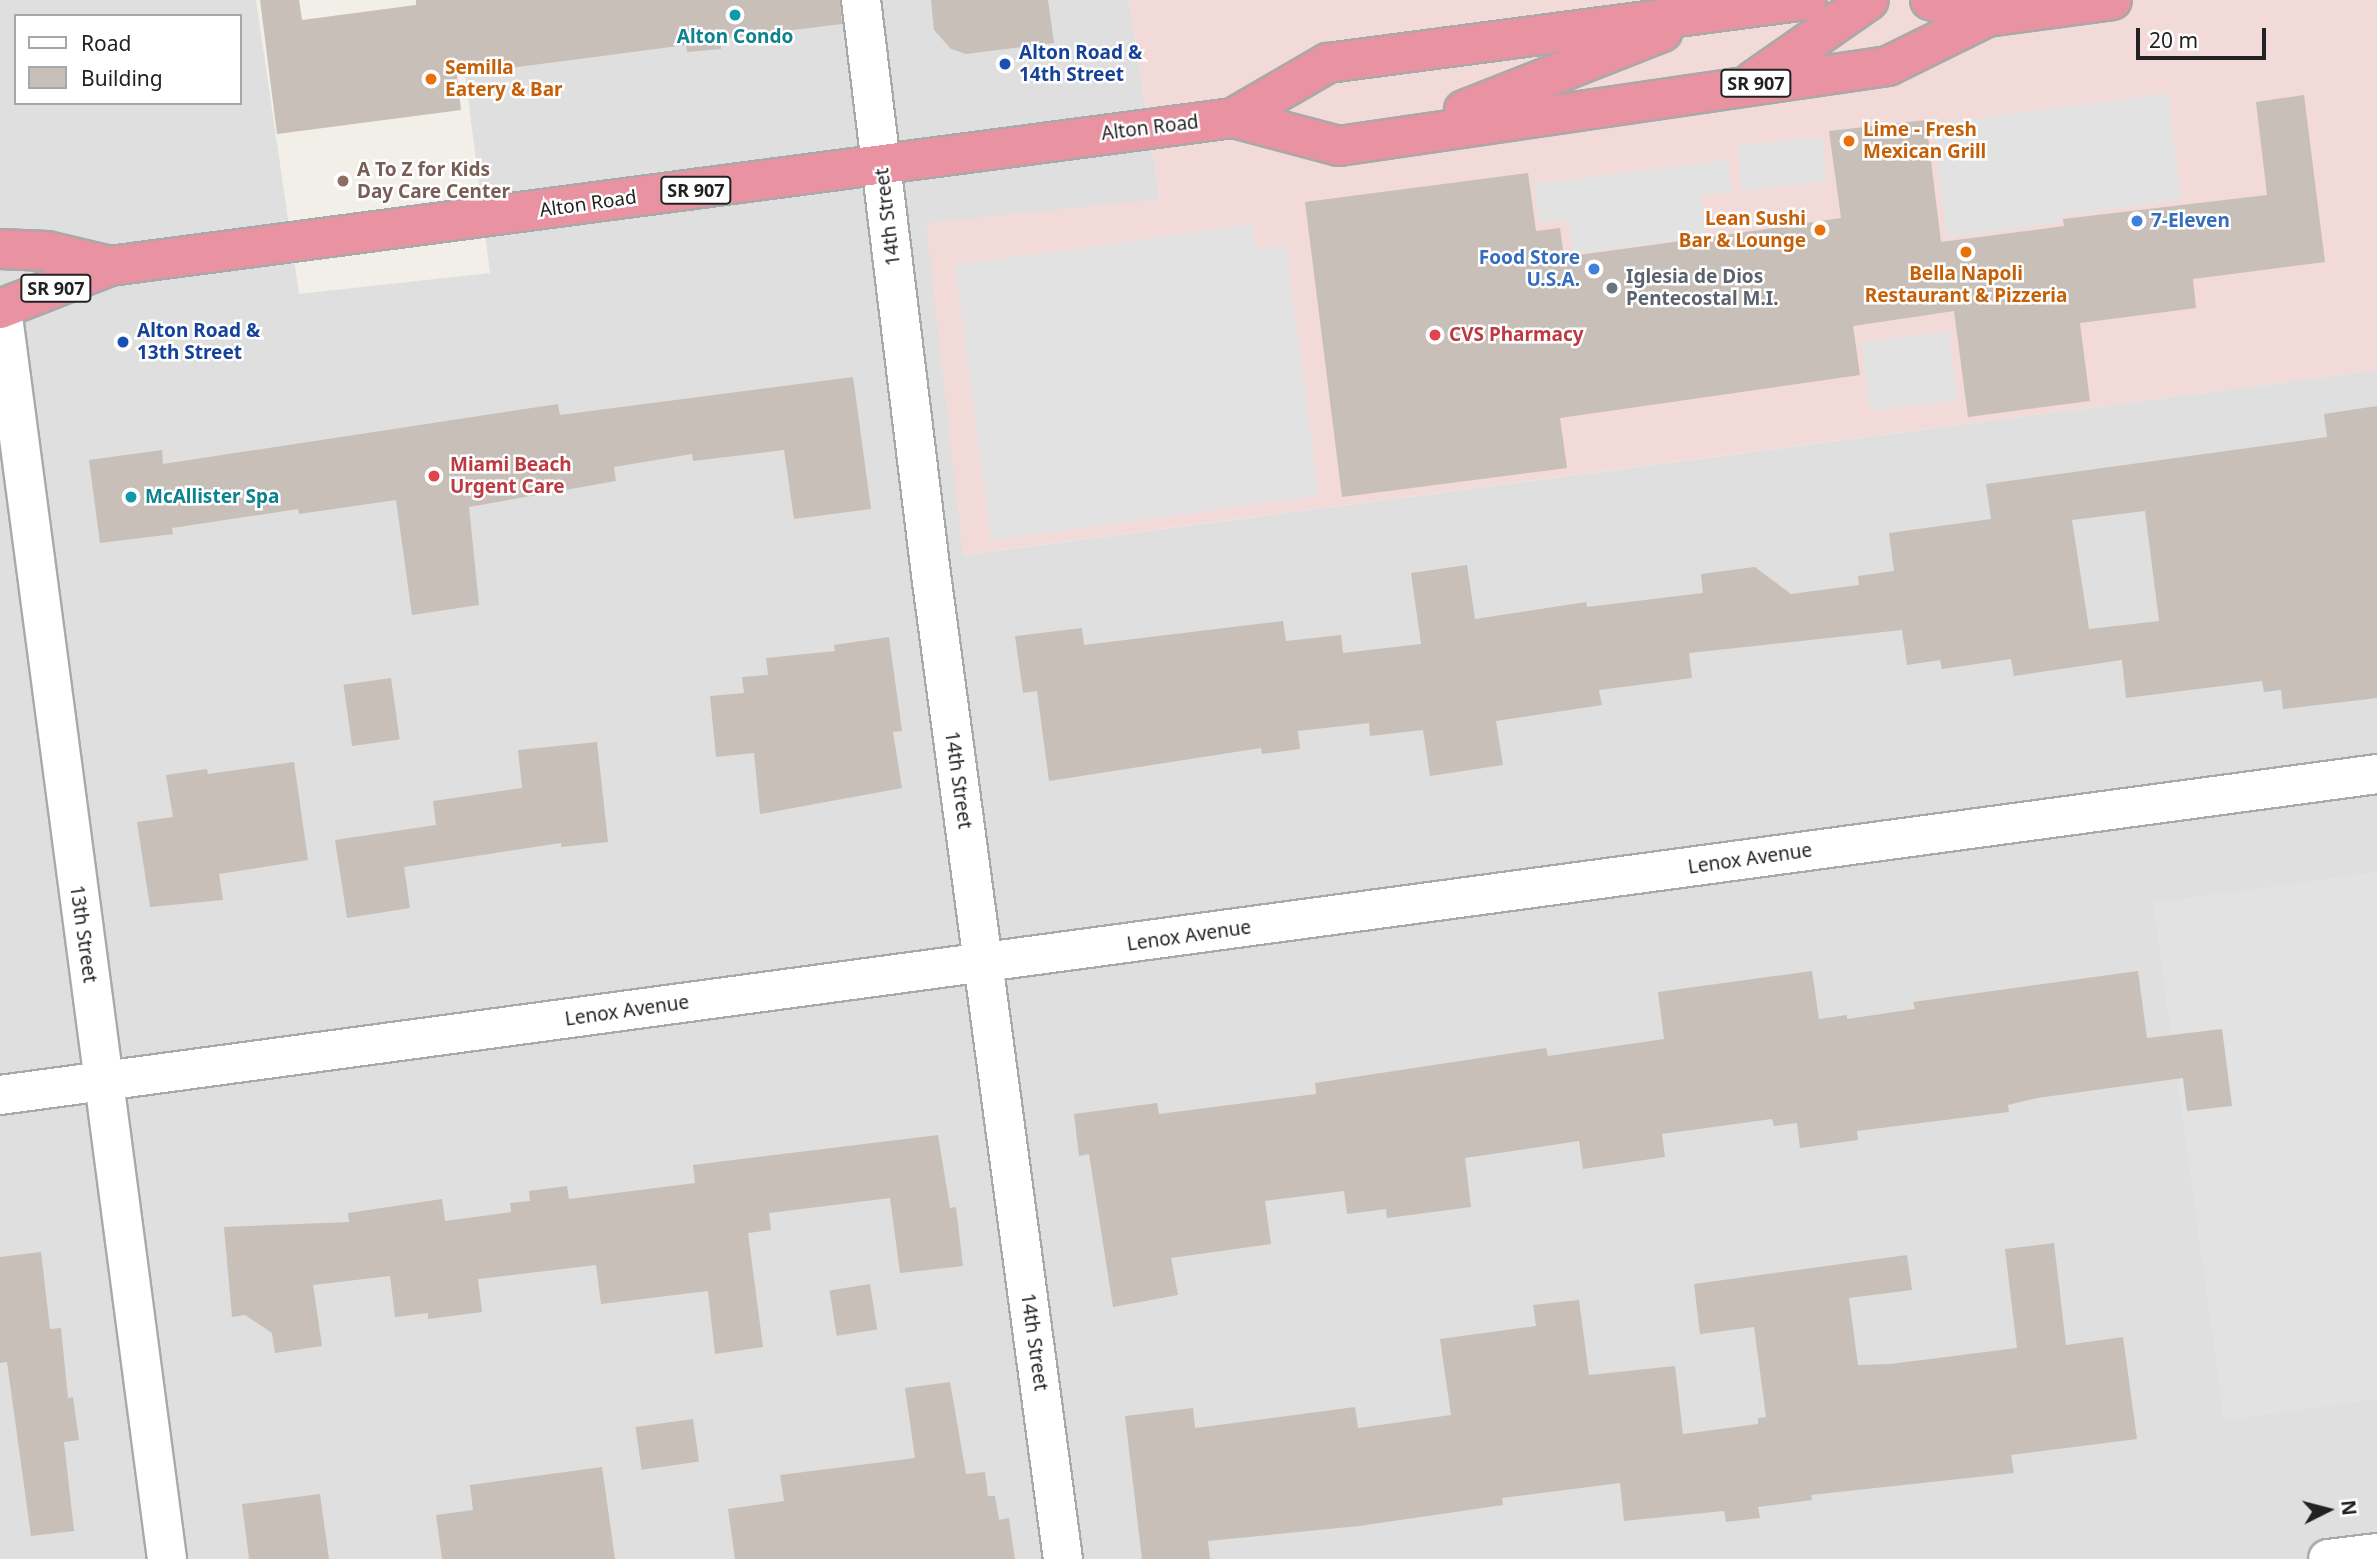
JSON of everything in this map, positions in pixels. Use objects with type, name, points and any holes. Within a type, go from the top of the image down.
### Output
[{"type":"highway","name":"Alton Road","points":[[1233,118],[1328,63],[1693,7],[1807,0]]},
{"type":"highway","points":[[1747,85],[1869,0]]},
{"type":"highway","name":"Alton Road","points":[[1930,0],[1987,17]]},
{"type":"highway","name":"Alton Road","points":[[1,309],[110,266],[1233,118],[1339,146],[1888,66],[1987,17],[2112,0]]},
{"type":"highway","points":[[1401,135],[1635,46],[1693,7]]},
{"type":"highway","name":"Alton Road","points":[[0,249],[47,251],[110,266]]},
{"type":"street","name":"14th Street","points":[[861,0],[983,963],[1063,1559]]},
{"type":"street","name":"13th Street","points":[[1,309],[167,1559]]},
{"type":"street","name":"Lenox Avenue","points":[[0,1095],[2377,774]]},
{"type":"street","points":[[2328,1559],[2377,1553]]},
{"type":"shaded area","points":[[0,0],[256,0],[299,294],[490,273],[456,0],[1129,0],[1160,199],[964,555],[2377,370],[2377,1559],[0,1559]]},
{"type":"shaded area","points":[[1129,0],[2377,0],[2377,370],[963,555],[926,223],[1160,199]]},
{"type":"shaded area","points":[[2168,93],[2181,200],[2061,216],[2061,223],[1947,238],[1933,124]]},
{"type":"shaded area","points":[[1822,137],[1827,182],[1742,191],[1737,146]]},
{"type":"shaded area","points":[[1728,160],[1732,192],[1701,195],[1706,237],[1573,254],[1569,220],[1539,223],[1534,184]]},
{"type":"shaded area","points":[[1253,224],[1257,249],[1286,245],[1319,496],[991,540],[955,265]]},
{"type":"shaded area","points":[[1949,331],[1958,400],[1870,411],[1862,342]]},
{"type":"shaded area","points":[[2377,872],[2377,1399],[2224,1420],[2153,903]]},
{"type":"building","points":[[260,0],[299,0],[302,20],[416,5],[416,0],[840,0],[842,24],[720,39],[721,49],[687,52],[686,45],[457,75],[461,110],[277,134]]},
{"type":"building","points":[[931,0],[1048,0],[1054,43],[966,54],[951,49],[934,30]]},
{"type":"building","points":[[2304,95],[2325,262],[2193,279],[2196,308],[2080,323],[2090,401],[1968,417],[1954,311],[1853,326],[1860,375],[1560,418],[1567,468],[1342,497],[1305,202],[1528,173],[1536,231],[1560,228],[1564,257],[1841,218],[1829,131],[1926,120],[1941,242],[2064,226],[2063,219],[2267,195],[2256,102]]},
{"type":"building","points":[[853,377],[871,509],[794,519],[784,450],[693,461],[692,454],[614,467],[616,481],[469,507],[479,605],[412,615],[396,500],[299,514],[298,509],[172,528],[173,534],[100,543],[89,460],[162,450],[163,464],[558,404],[560,415]]},
{"type":"building","points":[[2377,406],[2377,698],[2283,709],[2281,690],[2264,692],[2262,681],[2126,698],[2122,660],[2014,676],[2011,659],[1942,669],[1940,660],[1907,665],[1902,630],[1689,653],[1692,678],[1599,690],[1602,705],[1496,721],[1503,765],[1430,776],[1423,730],[1370,736],[1369,723],[1298,731],[1300,749],[1262,754],[1261,748],[1049,781],[1037,691],[1023,693],[1015,636],[1082,628],[1084,645],[1283,621],[1286,641],[1341,635],[1343,653],[1421,644],[1411,573],[1467,565],[1475,619],[1586,602],[1587,607],[1703,593],[1701,574],[1755,567],[1791,594],[1859,585],[1858,576],[1894,571],[1889,533],[1991,519],[1986,484],[2327,437],[2324,414]],"holes":[[[2145,511],[2159,621],[2089,629],[2072,520]]]},
{"type":"building","points":[[889,637],[902,731],[893,732],[902,788],[760,814],[754,753],[716,757],[710,696],[744,693],[742,677],[768,675],[766,658],[835,651],[834,645]]},
{"type":"building","points":[[391,678],[400,739],[352,746],[343,685]]},
{"type":"building","points":[[597,742],[608,842],[561,847],[561,843],[404,867],[410,908],[347,918],[335,840],[436,825],[433,801],[522,788],[518,750]]},
{"type":"building","points":[[294,762],[308,860],[219,874],[223,900],[150,907],[137,822],[173,817],[166,775],[207,769],[208,774]]},
{"type":"building","points":[[1812,971],[1819,1019],[1847,1015],[1847,1019],[1915,1009],[1913,1002],[2138,971],[2147,1038],[2222,1029],[2232,1106],[2187,1111],[2183,1078],[2037,1098],[2008,1105],[2009,1112],[1857,1131],[1858,1140],[1800,1148],[1797,1123],[1774,1126],[1772,1119],[1662,1134],[1665,1157],[1583,1169],[1579,1141],[1465,1158],[1471,1207],[1387,1218],[1386,1209],[1347,1214],[1344,1191],[1265,1201],[1271,1244],[1171,1258],[1178,1295],[1113,1307],[1089,1154],[1079,1156],[1074,1114],[1157,1103],[1159,1114],[1316,1094],[1315,1083],[1546,1048],[1548,1056],[1664,1039],[1658,992]]},
{"type":"building","points":[[938,1135],[950,1208],[956,1207],[963,1266],[900,1273],[890,1198],[769,1213],[771,1230],[748,1233],[763,1347],[715,1354],[708,1291],[601,1304],[596,1265],[478,1279],[482,1312],[428,1319],[428,1313],[395,1317],[390,1276],[313,1285],[322,1346],[275,1353],[272,1333],[245,1315],[232,1317],[224,1227],[349,1222],[348,1213],[442,1199],[445,1221],[511,1212],[510,1203],[530,1201],[529,1191],[567,1186],[569,1199],[695,1183],[693,1165]]},
{"type":"building","points":[[2054,1243],[2066,1345],[2123,1337],[2137,1439],[2011,1455],[2014,1473],[1811,1495],[1812,1500],[1758,1507],[1760,1518],[1726,1522],[1724,1511],[1624,1521],[1620,1483],[1502,1498],[1503,1505],[1359,1526],[1208,1541],[1210,1559],[1142,1559],[1125,1416],[1193,1408],[1195,1428],[1355,1407],[1358,1428],[1451,1415],[1440,1339],[1536,1326],[1533,1305],[1579,1300],[1589,1375],[1675,1366],[1683,1434],[1758,1424],[1758,1418],[1766,1417],[1754,1327],[1700,1334],[1694,1284],[1907,1255],[1912,1290],[1849,1298],[1858,1365],[1890,1364],[2017,1348],[2005,1249]]},
{"type":"building","points":[[41,1252],[50,1329],[61,1328],[68,1398],[73,1397],[79,1440],[64,1442],[74,1531],[31,1536],[7,1362],[0,1363],[0,1257]]},
{"type":"building","points":[[870,1284],[877,1329],[837,1336],[830,1290]]},
{"type":"building","points":[[950,1382],[966,1474],[985,1472],[988,1496],[995,1496],[999,1520],[1009,1518],[1015,1559],[735,1559],[728,1509],[784,1501],[780,1475],[915,1458],[905,1388]]},
{"type":"building","points":[[693,1419],[699,1462],[642,1470],[636,1427]]},
{"type":"building","points":[[602,1467],[615,1559],[442,1559],[436,1515],[473,1510],[470,1485]]},
{"type":"building","points":[[320,1494],[329,1559],[249,1559],[242,1504]]},
{"type":"place","name":"Alton Condo","points":[[735,15]]},
{"type":"place","name":"Alton Road & 14th Street","points":[[1005,64]]},
{"type":"place","name":"Semilla Eatery & Bar","points":[[431,79]]},
{"type":"place","name":"Lime - Fresh Mexican Grill","points":[[1849,141]]},
{"type":"place","name":"A To Z for Kids Day Care Center","points":[[343,181]]},
{"type":"place","name":"7-Eleven","points":[[2137,221]]},
{"type":"place","name":"Lean Sushi Bar & Lounge","points":[[1820,230]]},
{"type":"place","name":"Bella Napoli Restaurant & Pizzeria","points":[[1966,252]]},
{"type":"place","name":"Food Store U.S.A.","points":[[1594,269]]},
{"type":"place","name":"Iglesia de Dios Pentecostal M.I.","points":[[1612,288]]},
{"type":"place","name":"CVS Pharmacy","points":[[1435,335]]},
{"type":"place","name":"Alton Road & 13th Street","points":[[123,342]]},
{"type":"place","name":"Miami Beach Urgent Care","points":[[434,476]]},
{"type":"place","name":"McAllister Spa","points":[[131,497]]}]
